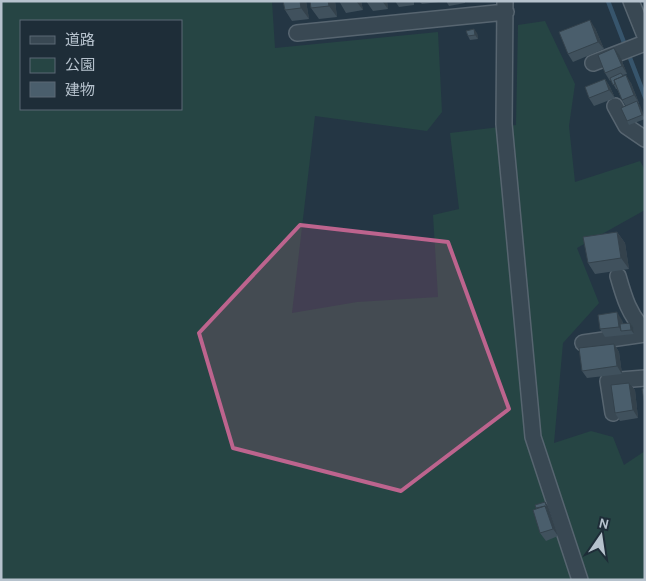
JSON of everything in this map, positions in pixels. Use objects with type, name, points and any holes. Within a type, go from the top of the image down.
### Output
[{"type":"street","points":[[631,1],[645,36]]},
{"type":"street","points":[[297,33],[506,6],[504,124],[533,437],[580,580]]},
{"type":"street","points":[[593,63],[632,48]]},
{"type":"street","points":[[615,106],[626,126],[645,139]]},
{"type":"street","points":[[618,276],[626,303],[634,320],[645,333]]},
{"type":"street","points":[[582,343],[645,333]]},
{"type":"street","points":[[613,413],[608,382],[645,378]]},
{"type":"highlighted area","points":[[300,225],[448,242],[509,409],[401,491],[233,448],[199,333]]},
{"type":"green space","points":[[1,1],[272,1],[275,48],[438,32],[442,112],[427,131],[315,116],[292,313],[357,302],[438,297],[433,215],[459,209],[450,133],[516,125],[518,25],[545,21],[575,84],[569,126],[575,182],[640,161],[645,170],[645,210],[577,248],[599,303],[563,343],[554,443],[591,431],[613,437],[624,465],[645,451],[645,580],[1,580]]},
{"type":"building","points":[[283,1],[300,1],[301,8],[285,10]]},
{"type":"building","points":[[310,1],[328,1],[329,6],[311,8]]},
{"type":"building","points":[[590,20],[598,42],[568,54],[559,32]]},
{"type":"building","points":[[474,29],[475,35],[468,36],[466,31]]},
{"type":"building","points":[[614,48],[622,66],[605,73],[598,55]]},
{"type":"building","points":[[621,73],[623,76],[614,80],[615,84],[613,85],[610,78]]},
{"type":"building","points":[[626,75],[634,95],[622,100],[614,80]]},
{"type":"building","points":[[605,79],[609,90],[589,98],[585,87]]},
{"type":"building","points":[[637,101],[642,115],[627,121],[621,108]]},
{"type":"building","points":[[617,232],[621,258],[588,263],[583,237]]},
{"type":"building","points":[[617,312],[619,327],[600,329],[598,315]]},
{"type":"building","points":[[630,323],[631,330],[621,331],[620,324]]},
{"type":"building","points":[[614,344],[617,366],[582,371],[579,348]]},
{"type":"building","points":[[629,383],[633,410],[615,413],[611,385]]},
{"type":"building","points":[[645,388],[645,405],[642,389]]},
{"type":"building","points":[[545,502],[547,509],[545,506],[536,508],[535,505]]},
{"type":"building","points":[[545,506],[553,529],[540,533],[533,510]]},
{"type":"waterway","points":[[608,1],[645,97]]}]
